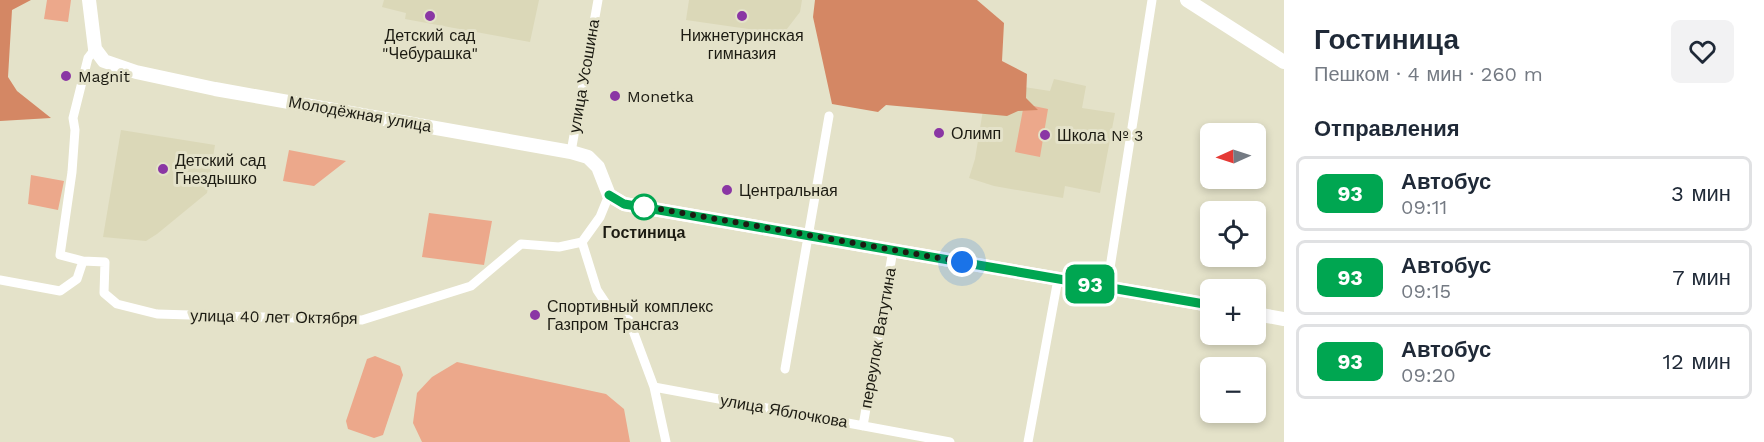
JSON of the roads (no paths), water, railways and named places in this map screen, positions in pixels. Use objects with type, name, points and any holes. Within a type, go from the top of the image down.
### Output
[{"type":"street","points":[[0,280],[60,291],[77,279],[83,261],[60,255],[72,172],[75,130],[73,118],[88,57],[95,50],[88,0]]},
{"type":"street","name":"улица Усошина","points":[[571,152],[598,0]]},
{"type":"street","points":[[1107,287],[1152,0]]},
{"type":"street","points":[[1187,0],[1284,62]]},
{"type":"street","name":"Молодёжная улица","points":[[95,50],[104,61],[136,72],[571,152],[588,157],[598,167],[609,195]]},
{"type":"street","points":[[784,369],[829,116]]},
{"type":"street","points":[[666,442],[654,387],[629,320],[609,308],[597,290],[582,242],[600,217],[609,195],[624,204],[1200,303]]},
{"type":"street","name":"улица 40 лет Октября","points":[[83,261],[105,262],[104,293],[117,304],[157,314],[362,320],[471,286],[521,244],[559,247],[582,242]]},
{"type":"street","name":"переулок Ватутина","points":[[863,426],[893,250]]},
{"type":"street","points":[[1028,442],[1058,279]]},
{"type":"street","points":[[1266,316],[1284,319]]},
{"type":"street","name":"улица Яблочкова","points":[[654,387],[945,442]]},
{"type":"place","name":"Детский сад \"Чебурашка\"","points":[[430,16]]},
{"type":"place","name":"Нижнетуринская гимназия","points":[[742,16]]},
{"type":"place","name":"Magnit","points":[[66,76]]},
{"type":"place","name":"Monetka","points":[[615,96]]},
{"type":"place","name":"Олимп","points":[[939,133]]},
{"type":"place","name":"Школа № 3","points":[[1045,135]]},
{"type":"place","name":"Детский сад Гнездышко","points":[[163,169]]},
{"type":"place","name":"Центральная","points":[[727,190]]},
{"type":"place","name":"Гостиница","points":[[644,207]]},
{"type":"place","name":"Спортивный комплекс Газпром Трансгаз","points":[[535,315]]}]
